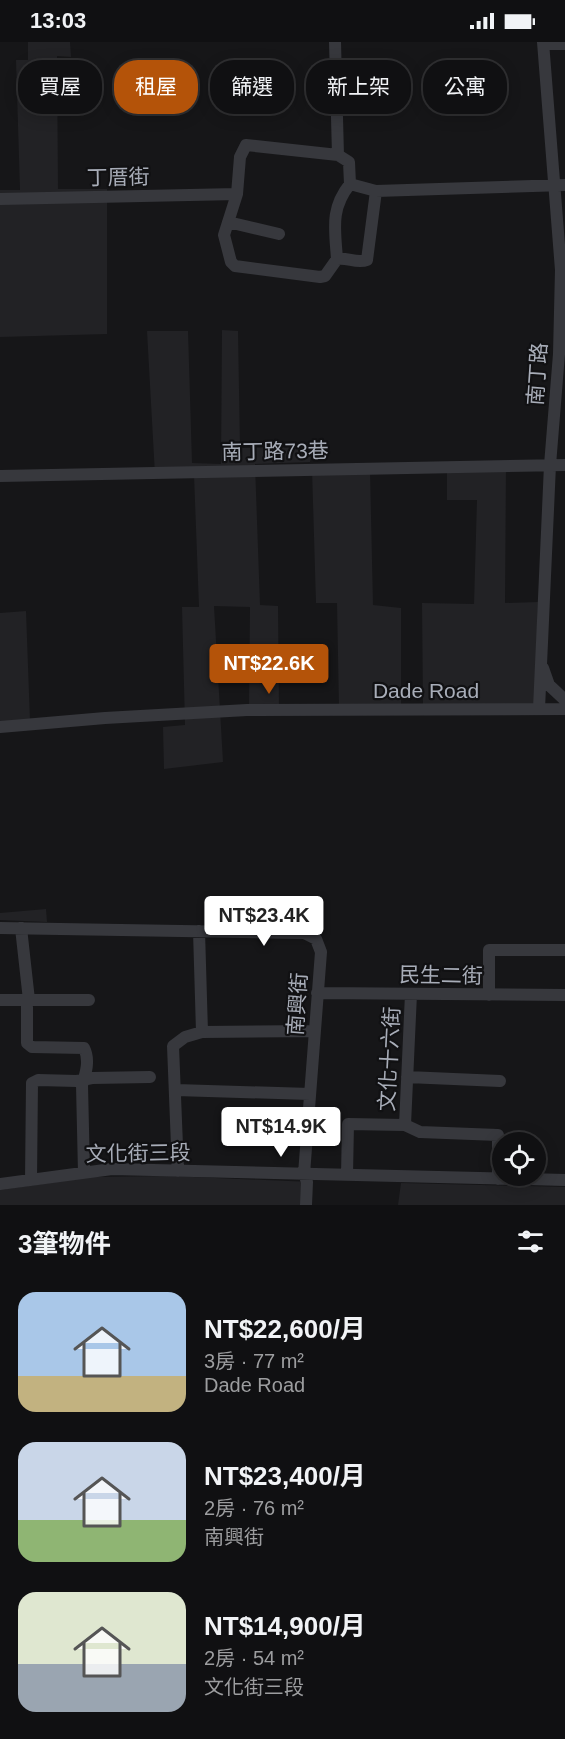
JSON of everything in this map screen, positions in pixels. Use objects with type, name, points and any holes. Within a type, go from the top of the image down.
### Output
[{"type":"street","points":[[335,42],[338,155]]},
{"type":"street","points":[[544,43],[565,44]]},
{"type":"street","name":"南丁路","points":[[539,709],[550,465],[559,354],[561,270],[560,185],[544,43]]},
{"type":"street","points":[[246,145],[338,155],[349,162],[350,184],[339,198],[334,218],[337,259],[326,276],[235,266],[231,262],[224,235],[237,194],[240,157],[246,145]]},
{"type":"street","points":[[350,184],[376,191],[560,185]]},
{"type":"street","points":[[337,259],[362,262],[367,260],[376,191]]},
{"type":"street","name":"丁厝街","points":[[0,199],[237,194]]},
{"type":"street","points":[[228,222],[279,234]]},
{"type":"street","name":"南丁路73巷","points":[[0,476],[565,465]]},
{"type":"street","points":[[540,660],[549,685],[565,700]]},
{"type":"street","name":"Dade Road","points":[[0,727],[127,716],[236,710],[565,709]]},
{"type":"street","name":"南興街","points":[[0,928],[304,933],[316,939],[321,952],[304,1174],[308,1182],[306,1205]]},
{"type":"street","points":[[21,928],[29,1000],[27,1043],[32,1047],[84,1048],[86,1053],[87,1073],[82,1085],[84,1173]]},
{"type":"street","points":[[199,931],[202,1032]]},
{"type":"street","points":[[489,995],[489,950],[565,950]]},
{"type":"street","name":"民生二街","points":[[317,993],[565,995]]},
{"type":"street","name":"文化十六街","points":[[346,1175],[348,1124],[405,1125],[411,994]]},
{"type":"street","points":[[0,1000],[89,1000]]},
{"type":"street","points":[[178,1171],[173,1046],[185,1037],[202,1032],[315,1031]]},
{"type":"street","points":[[31,1180],[32,1083],[38,1080],[77,1082],[150,1077]]},
{"type":"street","points":[[407,1077],[500,1081]]},
{"type":"street","points":[[176,1090],[310,1094]]},
{"type":"street","points":[[405,1125],[420,1132],[492,1135]]},
{"type":"street","name":"文化街三段","points":[[0,1184],[112,1169],[492,1179]]},
{"type":"street","name":"文化街三段","points":[[546,1180],[565,1180]]},
{"type":"shaded area","points":[[28,42],[70,42],[71,57],[57,56],[57,60],[28,60]]},
{"type":"shaded area","points":[[16,60],[18,60],[18,114],[57,114],[58,189],[107,189],[107,334],[0,337],[0,190],[20,190]]},
{"type":"shaded area","points":[[222,330],[238,331],[240,448],[313,447],[310,462],[255,464],[260,605],[278,606],[279,709],[249,709],[250,607],[214,606],[223,762],[164,769],[163,727],[185,725],[182,607],[199,607],[194,475],[155,475],[147,331],[188,331],[192,463],[221,464]]},
{"type":"shaded area","points":[[506,465],[505,603],[538,602],[535,705],[423,707],[422,603],[474,604],[477,500],[447,500],[447,466]]},
{"type":"shaded area","points":[[312,469],[370,470],[373,605],[401,608],[401,710],[339,708],[337,603],[316,603]]},
{"type":"shaded area","points":[[26,611],[30,721],[0,722],[0,613]]},
{"type":"shaded area","points":[[46,909],[47,922],[0,920],[0,913]]},
{"type":"shaded area","points":[[170,1176],[312,1182],[312,1205],[0,1205],[0,1190],[91,1177]]},
{"type":"shaded area","points":[[401,1183],[565,1187],[565,1205],[398,1205]]}]
